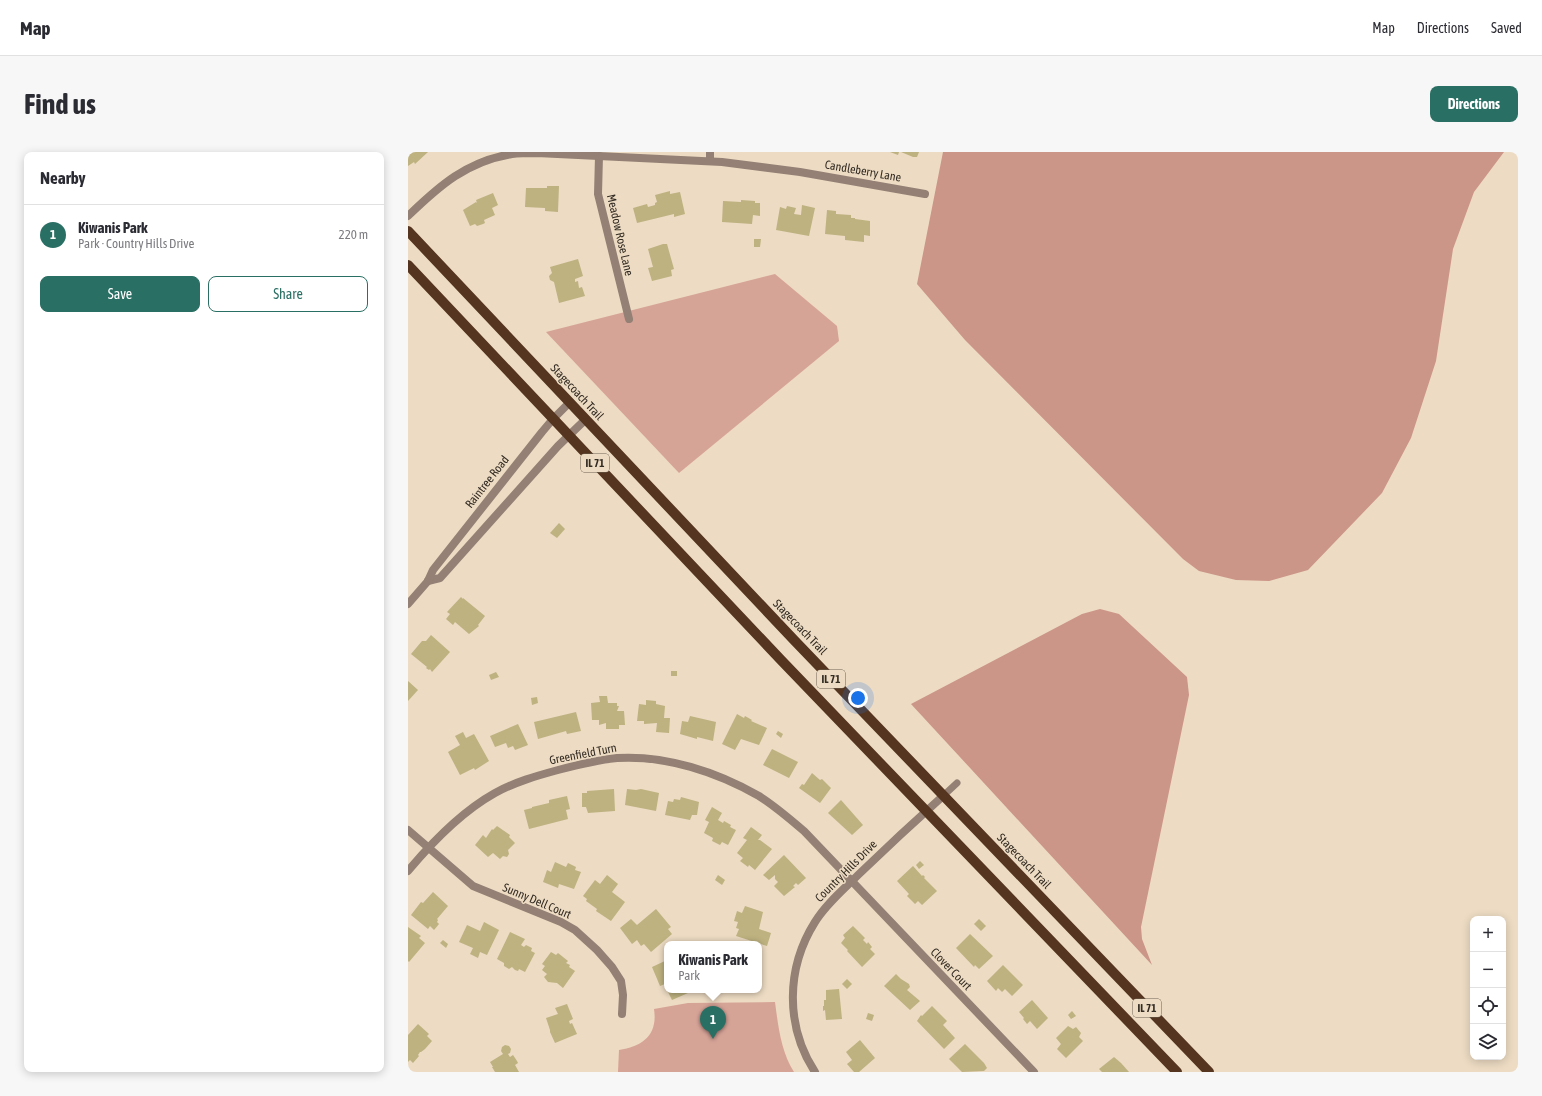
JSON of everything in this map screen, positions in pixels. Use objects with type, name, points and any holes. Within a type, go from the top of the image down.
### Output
[{"type":"main road","name":"Stagecoach Trail","points":[[408,231],[943,796],[1209,1072]]},
{"type":"main road","name":"IL 71","points":[[408,266],[926,812],[1177,1072]]},
{"type":"street","points":[[710,152],[710,161]]},
{"type":"street","name":"Candleberry Lane","points":[[408,216],[437,188],[451,178],[473,166],[512,154],[537,153],[710,161],[800,172],[925,194]]},
{"type":"street","name":"Meadow Rose Lane","points":[[599,156],[598,194],[629,319]]},
{"type":"street","name":"Raintree Road","points":[[408,604],[428,581],[433,570],[553,418],[570,402]]},
{"type":"street","name":"Raintree Road","points":[[428,581],[440,578],[558,446],[586,419]]},
{"type":"street","name":"Greenfield Turn","points":[[408,871],[428,847],[461,817],[495,793],[530,778],[573,766],[616,758],[638,758],[668,762],[706,771],[734,783],[760,797],[787,816],[804,831],[852,882]]},
{"type":"street","name":"Country Hills Drive","points":[[815,1072],[801,1047],[795,1023],[792,996],[795,971],[803,944],[815,921],[831,901],[943,796]]},
{"type":"street","name":"Sunny Dell Court","points":[[408,830],[473,886],[561,922],[575,930],[612,967],[621,981],[623,995],[622,1014]]},
{"type":"street","name":"Clover Court","points":[[852,882],[1034,1072]]},
{"type":"lane","points":[[943,796],[957,783]]},
{"type":"shaded area","points":[[943,152],[1504,152],[1474,192],[1453,249],[1436,361],[1411,438],[1382,493],[1308,570],[1269,581],[1236,580],[1199,571],[1183,559],[965,340],[917,284]]},
{"type":"shaded area","points":[[775,274],[837,326],[839,341],[679,473],[546,332]]},
{"type":"shaded area","points":[[1100,609],[1119,614],[1187,677],[1189,695],[1141,927],[1142,939],[1152,965],[911,704],[1082,614]]},
{"type":"shaded area","points":[[775,1002],[783,1047],[794,1072],[618,1072],[619,1050],[635,1046],[647,1038],[654,1026],[654,1009],[688,1003]]},
{"type":"building","points":[[408,152],[428,152],[415,164],[414,162],[408,166]]},
{"type":"building","points":[[890,152],[899,152],[898,155]]},
{"type":"building","points":[[901,152],[919,152],[917,157],[913,157]]},
{"type":"building","points":[[547,186],[559,186],[558,212],[545,211],[545,208],[525,207],[526,188],[547,188]]},
{"type":"building","points":[[670,191],[670,194],[680,192],[685,214],[674,217],[674,214],[637,223],[633,208],[647,204],[648,207],[655,205],[657,202],[655,195]]},
{"type":"building","points":[[493,193],[498,205],[492,208],[495,215],[484,220],[485,223],[483,224],[477,226],[475,224],[470,226],[463,210],[476,202],[477,203],[476,200]]},
{"type":"building","points":[[741,200],[760,203],[760,216],[753,215],[752,224],[722,222],[723,201],[741,202]]},
{"type":"building","points":[[802,205],[815,208],[809,236],[776,230],[780,207],[786,209],[787,206],[796,208],[794,214],[801,215]]},
{"type":"building","points":[[827,210],[836,211],[836,214],[851,215],[851,218],[870,221],[870,236],[864,235],[864,242],[845,240],[845,236],[825,234]]},
{"type":"building","points":[[754,239],[761,239],[760,247],[754,247]]},
{"type":"building","points":[[667,244],[674,269],[671,270],[672,276],[652,281],[648,268],[653,267],[648,249]]},
{"type":"building","points":[[578,259],[583,276],[575,279],[575,282],[578,281],[579,288],[582,287],[585,296],[559,303],[554,282],[550,280],[549,276],[552,273],[550,267]]},
{"type":"building","points":[[559,523],[565,529],[557,538],[550,533]]},
{"type":"building","points":[[461,597],[485,616],[478,625],[479,626],[469,634],[455,622],[453,625],[446,619],[450,614],[447,612]]},
{"type":"building","points":[[431,635],[450,652],[432,672],[411,654],[422,641],[426,641]]},
{"type":"building","points":[[671,671],[677,671],[677,676],[671,676]]},
{"type":"building","points":[[496,672],[499,677],[491,680],[489,675]]},
{"type":"building","points":[[408,681],[418,690],[408,701]]},
{"type":"building","points":[[599,696],[607,696],[608,703],[617,703],[617,706],[619,706],[617,711],[624,711],[625,725],[619,725],[619,729],[606,729],[606,723],[599,725],[599,720],[592,720],[591,703],[600,702]]},
{"type":"building","points":[[537,697],[538,703],[532,705],[531,698]]},
{"type":"building","points":[[646,700],[656,701],[656,704],[665,706],[664,718],[670,718],[669,733],[656,732],[657,723],[644,724],[644,721],[637,721],[639,704],[646,705]]},
{"type":"building","points":[[576,712],[581,731],[567,734],[566,731],[538,739],[534,722]]},
{"type":"building","points":[[737,714],[744,718],[745,716],[752,720],[751,721],[767,728],[759,745],[741,739],[735,750],[722,744]]},
{"type":"building","points":[[690,716],[716,722],[713,741],[697,737],[697,739],[680,734],[682,721],[688,722]]},
{"type":"building","points":[[518,724],[528,745],[515,750],[513,746],[508,748],[506,743],[495,747],[490,736]]},
{"type":"building","points":[[778,731],[783,734],[781,738],[776,734]]},
{"type":"building","points":[[463,732],[466,738],[474,734],[489,761],[475,770],[474,768],[460,775],[448,752],[460,745],[455,736]]},
{"type":"building","points":[[772,749],[798,762],[789,778],[763,765]]},
{"type":"building","points":[[812,773],[820,780],[822,779],[831,788],[820,803],[799,788],[802,784],[804,785]]},
{"type":"building","points":[[614,789],[615,811],[588,813],[586,807],[582,807],[582,793],[587,793],[587,791]]},
{"type":"building","points":[[627,789],[641,789],[659,793],[656,811],[625,805]]},
{"type":"building","points":[[567,796],[570,809],[566,810],[568,819],[529,829],[524,810],[549,803],[549,800]]},
{"type":"building","points":[[681,797],[699,802],[697,815],[692,815],[690,820],[665,815],[668,801],[673,802],[674,799],[680,800]]},
{"type":"building","points":[[841,800],[863,825],[852,835],[828,813]]},
{"type":"building","points":[[712,807],[722,813],[718,820],[723,823],[724,821],[736,830],[728,845],[722,842],[720,845],[712,841],[713,838],[704,833],[709,822],[705,820]]},
{"type":"building","points":[[497,826],[510,835],[509,837],[515,843],[508,850],[509,854],[507,857],[503,856],[500,859],[493,853],[488,857],[475,845],[483,835],[486,838],[492,829],[493,830]]},
{"type":"building","points":[[751,827],[762,835],[758,840],[772,849],[755,870],[749,865],[748,867],[740,861],[743,858],[737,853],[747,840],[743,838]]},
{"type":"building","points":[[784,855],[806,878],[798,885],[796,883],[793,886],[795,887],[784,896],[774,886],[778,882],[775,879],[775,875],[769,880],[763,875]]},
{"type":"building","points":[[920,861],[924,865],[919,869],[916,865]]},
{"type":"building","points":[[555,862],[566,867],[568,863],[576,867],[575,870],[581,872],[574,889],[559,884],[558,888],[543,882],[547,870],[551,872]]},
{"type":"building","points":[[913,866],[937,891],[922,905],[918,901],[915,904],[907,896],[909,894],[897,881]]},
{"type":"building","points":[[607,875],[618,884],[612,892],[625,902],[611,921],[596,911],[597,909],[586,901],[587,899],[583,896],[595,880],[600,884]]},
{"type":"building","points":[[718,875],[725,880],[722,885],[715,880]]},
{"type":"building","points":[[433,892],[448,906],[437,919],[439,924],[434,930],[430,926],[428,929],[411,915],[421,902],[423,903]]},
{"type":"building","points":[[745,906],[763,912],[759,929],[771,933],[767,946],[762,944],[762,941],[752,941],[736,936],[739,929],[736,928],[738,922],[734,921],[737,911],[742,913]]},
{"type":"building","points":[[656,909],[671,927],[668,929],[672,934],[651,952],[644,944],[641,946],[637,940],[632,944],[620,928],[631,919],[637,925]]},
{"type":"building","points":[[979,919],[986,926],[981,931],[974,924]]},
{"type":"building","points":[[484,922],[499,930],[487,955],[480,952],[478,958],[470,954],[473,948],[459,942],[467,925],[480,931]]},
{"type":"building","points":[[853,926],[865,938],[863,940],[867,944],[868,942],[872,947],[870,949],[875,954],[862,967],[841,943],[845,938],[843,935]]},
{"type":"building","points":[[408,927],[421,936],[419,938],[425,943],[409,962],[408,961]]},
{"type":"building","points":[[510,932],[525,939],[521,945],[524,947],[526,945],[532,948],[531,951],[535,953],[525,972],[519,969],[518,971],[515,970],[512,967],[509,969],[504,966],[504,963],[497,959]]},
{"type":"building","points":[[970,934],[993,956],[979,969],[975,965],[974,967],[956,948]]},
{"type":"building","points":[[443,940],[448,944],[446,948],[440,943]]},
{"type":"building","points":[[551,952],[556,955],[558,953],[568,961],[566,963],[575,971],[563,988],[557,983],[548,982],[544,977],[547,974],[542,970],[545,966],[542,964]]},
{"type":"building","points":[[664,961],[664,984],[660,986],[652,967]]},
{"type":"building","points":[[1003,965],[1023,985],[1012,996],[1005,989],[1002,992],[998,988],[996,991],[987,981]]},
{"type":"building","points":[[896,974],[909,984],[910,987],[907,990],[920,1001],[910,1010],[884,986]]},
{"type":"building","points":[[847,979],[852,984],[847,989],[842,984]]},
{"type":"building","points":[[839,989],[842,1019],[826,1020],[823,1006],[824,1000],[826,1000],[826,990]]},
{"type":"building","points":[[668,993],[688,993],[672,1000]]},
{"type":"building","points":[[1032,1000],[1048,1018],[1037,1029],[1030,1021],[1027,1024],[1019,1012]]},
{"type":"building","points":[[567,1004],[573,1019],[569,1021],[570,1024],[572,1023],[577,1034],[555,1043],[546,1018],[558,1014],[555,1008]]},
{"type":"building","points":[[932,1006],[947,1021],[943,1025],[955,1038],[944,1049],[917,1021],[921,1015],[922,1016]]},
{"type":"building","points":[[1072,1011],[1076,1016],[1071,1019],[1068,1015]]},
{"type":"building","points":[[868,1013],[874,1015],[872,1021],[866,1019]]},
{"type":"building","points":[[418,1024],[429,1034],[427,1036],[432,1041],[420,1052],[418,1055],[419,1056],[413,1063],[410,1060],[408,1062],[408,1035]]},
{"type":"building","points":[[1068,1026],[1073,1029],[1076,1027],[1081,1033],[1079,1037],[1083,1041],[1066,1058],[1057,1049],[1061,1044],[1056,1038]]},
{"type":"building","points":[[860,1040],[875,1058],[859,1072],[854,1072],[847,1064],[852,1060],[846,1052]]},
{"type":"building","points":[[965,1044],[984,1063],[987,1068],[984,1071],[962,1072],[949,1059]]},
{"type":"building","points":[[505,1045],[509,1046],[511,1049],[510,1053],[508,1054],[510,1057],[513,1055],[517,1061],[518,1063],[515,1065],[519,1072],[495,1072],[492,1067],[490,1062],[503,1054],[501,1051],[502,1047]]},
{"type":"building","points":[[1114,1057],[1129,1072],[1102,1072],[1099,1069]]},
{"type":"place","name":"Kiwanis Park","points":[[713,1039]]}]
